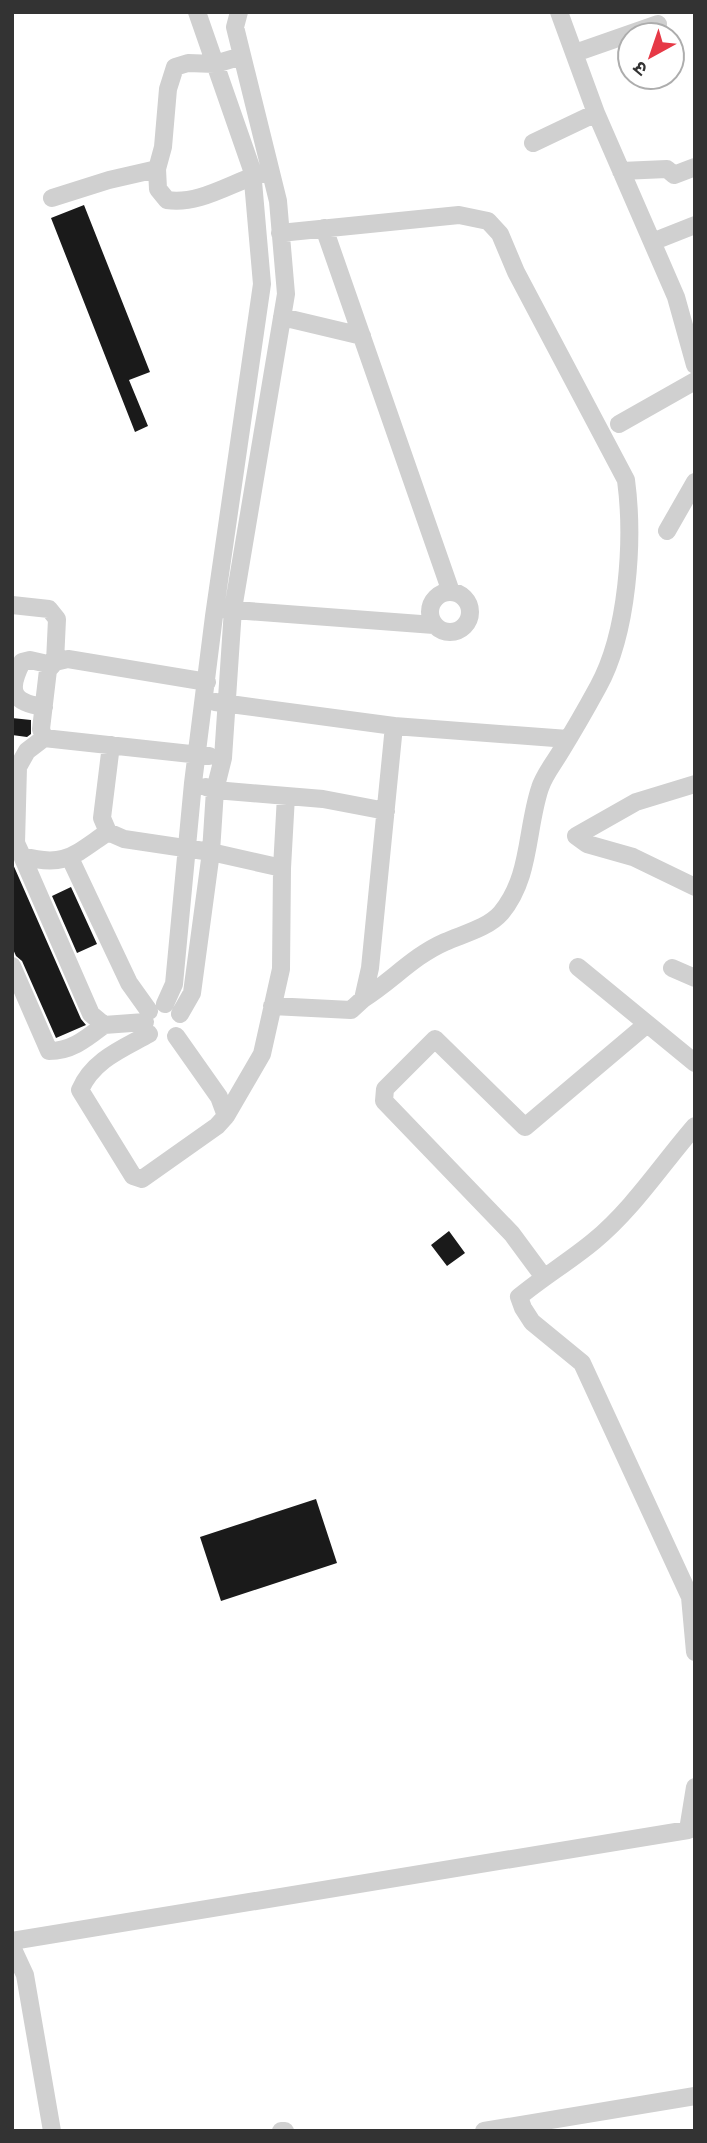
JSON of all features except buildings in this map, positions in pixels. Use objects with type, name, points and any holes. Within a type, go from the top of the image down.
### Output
[{"type":"street","points":[[70,858],[128,983],[158,1017],[182,1026],[176,1037],[159,1041],[158,1017],[174,984],[193,783],[207,682],[229,576],[226,537],[262,284],[252,170],[197,12]]},
{"type":"street","points":[[559,12],[596,113],[676,297],[695,365]]},
{"type":"street","points":[[205,36],[237,19],[242,56],[278,201],[286,293],[244,541],[229,576]]},
{"type":"street","points":[[575,53],[616,39]]},
{"type":"street","points":[[242,56],[215,65],[188,63],[174,67],[168,89],[163,147],[157,169],[158,189],[166,200],[180,202],[270,171]]},
{"type":"street","points":[[533,143],[596,113]]},
{"type":"street","points":[[621,171],[667,169],[674,175],[695,167]]},
{"type":"street","points":[[52,198],[109,180],[157,169]]},
{"type":"street","points":[[272,1006],[351,1010],[384,986],[409,962],[444,942],[472,932],[499,915],[518,886],[527,858],[540,785],[600,683],[619,635],[630,513],[626,480],[516,272],[500,234],[488,221],[459,215],[280,233]]},
{"type":"street","points":[[652,242],[695,225]]},
{"type":"street","points":[[324,228],[451,592]]},
{"type":"street","points":[[260,258],[282,257]]},
{"type":"street","points":[[282,317],[362,336]]},
{"type":"street","points":[[619,424],[695,381]]},
{"type":"street","points":[[667,531],[695,481]]},
{"type":"street","points":[[226,537],[244,541]]},
{"type":"street","points":[[224,609],[434,625],[446,631],[453,631],[464,626],[467,621],[469,608],[463,597],[451,592],[434,600],[430,612],[434,625]]},
{"type":"street","points":[[12,605],[49,609],[57,619],[54,664]]},
{"type":"street","points":[[224,609],[226,703],[223,758],[215,790],[211,852],[192,993],[98,1063],[80,1090],[133,1175],[142,1179],[217,1126],[226,1116],[262,1054],[281,969],[286,796]]},
{"type":"street","points":[[44,738],[41,729],[48,670],[54,664],[68,659],[207,682]]},
{"type":"street","points":[[44,707],[22,704],[16,696],[15,676],[22,662],[30,660],[54,664]]},
{"type":"street","points":[[204,702],[394,726],[568,739]]},
{"type":"street","points":[[363,999],[370,968],[394,726]]},
{"type":"street","points":[[104,1025],[91,1014],[17,848],[18,767],[27,751],[44,738],[223,758]]},
{"type":"street","points":[[111,745],[102,818],[108,832],[134,841],[211,852],[282,868]]},
{"type":"street","points":[[193,783],[215,790],[323,799],[386,811]]},
{"type":"street","points":[[695,784],[636,802],[576,836],[587,844],[633,857],[695,887]]},
{"type":"street","points":[[17,848],[44,862],[70,858],[108,832]]},
{"type":"street","points":[[12,966],[49,1051],[63,1051],[80,1043],[104,1025],[158,1017]]},
{"type":"street","points":[[578,967],[695,1063]]},
{"type":"street","points":[[672,968],[695,978]]},
{"type":"street","points":[[543,1276],[512,1234],[384,1101],[385,1089],[435,1039],[525,1127],[647,1024]]},
{"type":"street","points":[[176,1037],[219,1097],[226,1116]]},
{"type":"street","points":[[695,1126],[618,1219],[594,1241],[543,1276],[519,1297],[532,1322],[582,1363],[690,1597],[695,1652]]},
{"type":"street","points":[[12,1941],[692,1830],[695,1787]]},
{"type":"street","points":[[12,1947],[25,1975],[51,2131]]},
{"type":"street","points":[[484,2131],[578,2123],[695,2096]]}]
